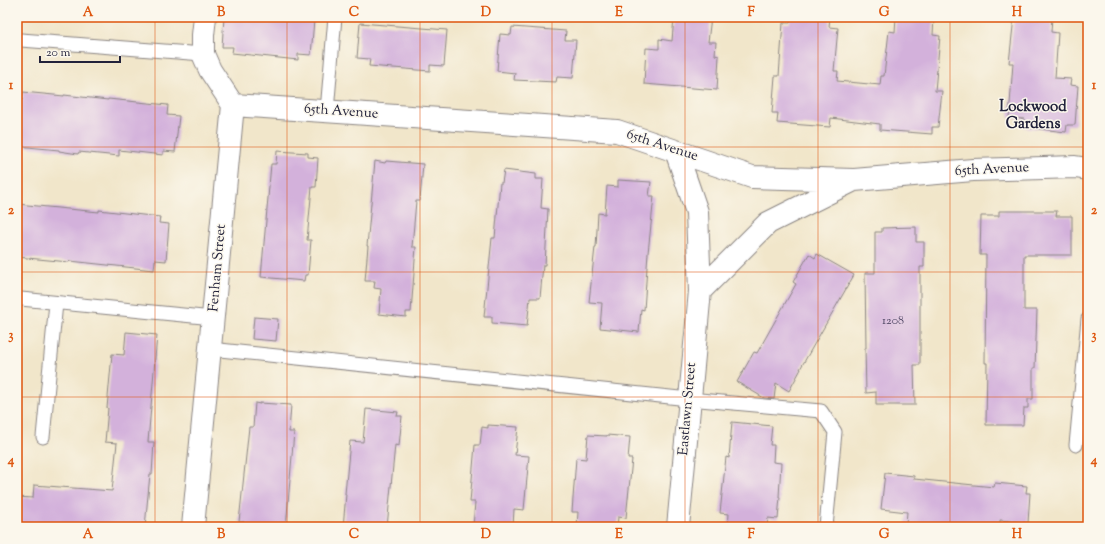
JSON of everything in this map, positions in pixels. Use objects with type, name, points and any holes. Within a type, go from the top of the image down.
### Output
[{"type":"street","points":[[205,17],[203,54],[210,70],[233,105]]},
{"type":"street","name":"65th Avenue","points":[[233,105],[617,131],[752,177],[854,180],[972,170],[1075,167],[1088,168]]},
{"type":"street","name":"Fenham Street","points":[[193,527],[233,105]]},
{"type":"street","name":"Eastlawn Street","points":[[676,150],[697,212],[700,291],[678,527]]},
{"type":"street","points":[[700,291],[768,223],[854,180]]},
{"type":"lane","points":[[327,111],[335,17]]},
{"type":"lane","points":[[22,40],[203,54]]},
{"type":"lane","points":[[20,299],[213,318]]},
{"type":"lane","points":[[43,437],[56,303]]},
{"type":"lane","points":[[1076,445],[1088,319]]},
{"type":"lane","points":[[210,349],[689,400],[821,411],[835,432],[826,527]]},
{"type":"building","points":[[224,17],[305,17],[305,19],[314,20],[311,55],[298,54],[298,60],[232,53],[233,47],[222,47]]},
{"type":"building","points":[[674,17],[711,17],[708,42],[716,42],[715,55],[719,56],[717,90],[644,84],[646,48],[659,49],[659,39],[672,41]]},
{"type":"building","points":[[790,17],[830,17],[829,27],[838,28],[834,71],[838,71],[837,81],[880,85],[881,76],[884,76],[889,31],[895,32],[896,17],[934,17],[933,35],[940,36],[935,91],[942,91],[938,127],[932,127],[932,134],[880,130],[880,124],[831,118],[830,127],[777,123],[778,113],[772,113],[775,76],[779,76],[783,23],[790,23]]},
{"type":"building","points":[[1014,17],[1052,17],[1051,32],[1058,33],[1055,78],[1071,79],[1070,85],[1078,86],[1075,125],[1067,125],[1066,132],[1023,127],[1024,119],[1009,118],[1013,63],[1009,63]]},
{"type":"building","points":[[360,23],[447,30],[444,66],[430,65],[430,71],[369,66],[370,59],[357,58]]},
{"type":"building","points":[[512,27],[566,31],[565,40],[576,40],[573,78],[557,77],[556,82],[514,80],[515,73],[497,71],[500,34],[511,35]]},
{"type":"building","points":[[23,92],[168,105],[167,115],[179,116],[175,152],[163,151],[163,155],[119,150],[119,156],[79,152],[78,154],[59,150],[17,146],[17,99],[22,100]]},
{"type":"building","points":[[277,151],[308,153],[308,157],[318,158],[316,187],[312,187],[307,240],[311,240],[308,275],[305,275],[304,281],[261,277],[271,164],[276,164]]},
{"type":"building","points":[[375,161],[385,163],[386,161],[423,164],[420,201],[416,201],[412,247],[416,247],[411,312],[406,312],[406,317],[379,314],[381,289],[374,288],[375,281],[365,281]]},
{"type":"building","points":[[504,170],[536,174],[536,179],[543,179],[541,208],[548,209],[545,265],[543,265],[540,298],[530,298],[527,326],[492,323],[492,317],[484,317],[492,238],[495,238],[500,183],[502,183]]},
{"type":"building","points":[[618,180],[651,182],[649,196],[654,196],[644,310],[641,309],[639,332],[600,328],[602,303],[589,302],[596,247],[598,213],[605,214],[607,186],[618,187]]},
{"type":"building","points":[[17,204],[99,212],[99,210],[160,217],[159,223],[169,224],[166,261],[155,260],[154,270],[17,257]]},
{"type":"building","points":[[999,211],[1057,211],[1056,216],[1072,216],[1072,255],[1024,255],[1024,310],[1037,310],[1035,368],[1033,368],[1033,399],[1028,399],[1028,408],[1024,408],[1023,425],[986,425],[986,255],[980,255],[981,216],[999,216]]},
{"type":"building","points":[[916,227],[916,242],[924,242],[924,267],[920,267],[920,365],[914,365],[915,405],[876,405],[876,392],[866,393],[865,273],[875,273],[875,232],[882,232],[882,228]]},
{"type":"building","points":[[809,254],[815,258],[817,254],[854,275],[789,391],[776,383],[774,399],[764,398],[737,382],[754,352],[757,353],[796,284],[793,282]]},
{"type":"building","points":[[254,317],[278,319],[276,341],[252,339]]},
{"type":"building","points":[[126,332],[157,335],[148,442],[154,442],[152,474],[150,474],[145,527],[17,527],[17,497],[33,498],[34,485],[112,491],[117,443],[105,442],[107,408],[112,354],[124,355]]},
{"type":"building","points":[[255,403],[291,405],[289,432],[294,432],[286,527],[243,527],[244,522],[239,522],[249,427],[253,427]]},
{"type":"building","points":[[366,409],[398,412],[397,416],[402,416],[399,446],[395,445],[387,527],[343,527],[350,441],[363,442]]},
{"type":"building","points":[[732,422],[772,426],[770,445],[774,445],[773,462],[781,463],[780,497],[778,519],[768,518],[767,527],[728,527],[729,514],[720,513],[726,457],[729,458]]},
{"type":"building","points":[[488,425],[518,427],[515,455],[529,456],[524,510],[514,509],[513,527],[473,527],[475,502],[470,502],[475,445],[480,445],[482,427],[488,428]]},
{"type":"building","points":[[588,435],[630,437],[628,459],[632,459],[626,518],[618,517],[617,527],[577,527],[578,512],[572,512],[576,458],[586,459]]},
{"type":"building","points":[[885,473],[914,476],[914,479],[994,487],[995,483],[1027,486],[1026,493],[1030,493],[1028,523],[1000,520],[1000,527],[940,527],[906,524],[907,512],[881,509]]},
{"type":"district","name":"Lockwood Gardens","points":[[1033,116]]}]
